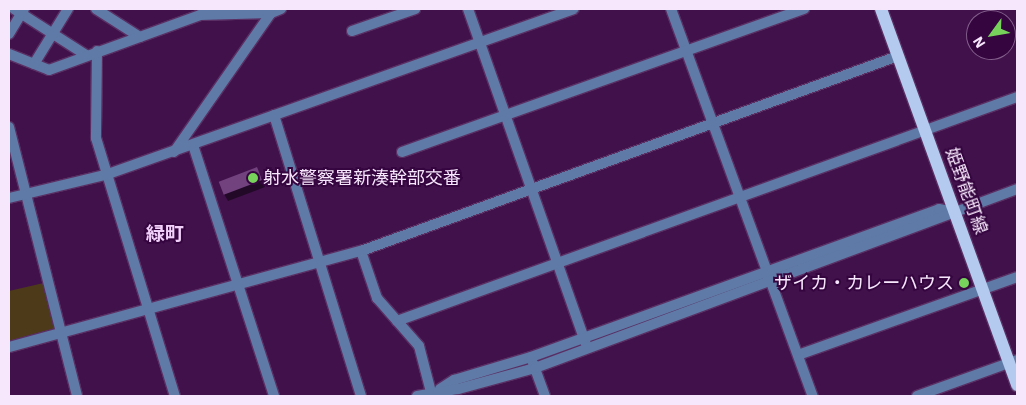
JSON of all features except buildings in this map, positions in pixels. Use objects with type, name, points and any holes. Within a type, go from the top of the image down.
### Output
[{"type":"main road","name":"姫野能町線","points":[[881,9],[982,289],[1013,362],[1017,385]]},
{"type":"street","points":[[34,64],[68,9]]},
{"type":"street","points":[[96,9],[140,37]]},
{"type":"street","points":[[190,9],[200,15]]},
{"type":"street","points":[[9,54],[49,70],[200,15],[237,11],[271,13],[281,9]]},
{"type":"street","points":[[352,31],[415,9]]},
{"type":"street","points":[[468,9],[478,44],[588,349]]},
{"type":"street","points":[[9,198],[106,175],[573,9]]},
{"type":"street","points":[[671,9],[813,396]]},
{"type":"street","points":[[402,152],[804,9]]},
{"type":"street","points":[[9,34],[20,10],[52,34],[86,55]]},
{"type":"street","points":[[174,152],[271,13]]},
{"type":"street","points":[[97,51],[96,138],[175,396]]},
{"type":"street","points":[[9,348],[148,308],[361,251],[898,56]]},
{"type":"street","points":[[397,321],[1017,97]]},
{"type":"street","points":[[274,115],[361,396]]},
{"type":"street","points":[[9,128],[25,194],[64,332],[78,396]]},
{"type":"street","points":[[193,145],[240,284],[274,396]]},
{"type":"street","points":[[437,393],[454,380],[531,357],[943,219],[954,212],[1017,189]]},
{"type":"street","points":[[361,251],[377,298],[418,346],[437,393]]},
{"type":"street","points":[[416,396],[458,389],[535,368],[588,349],[769,277]]},
{"type":"street","points":[[798,355],[1017,277]]},
{"type":"street","points":[[531,357],[545,396]]},
{"type":"street","points":[[917,396],[1013,362]]},
{"type":"shaded area","points":[[48,282],[61,331],[9,347],[9,291]]},
{"type":"place","name":"射水警察署新湊幹部交番","points":[[253,178]]},
{"type":"place","name":"ザイカ・カレーハウス","points":[[964,283]]},
{"type":"district","name":"緑町","points":[[165,234]]}]
